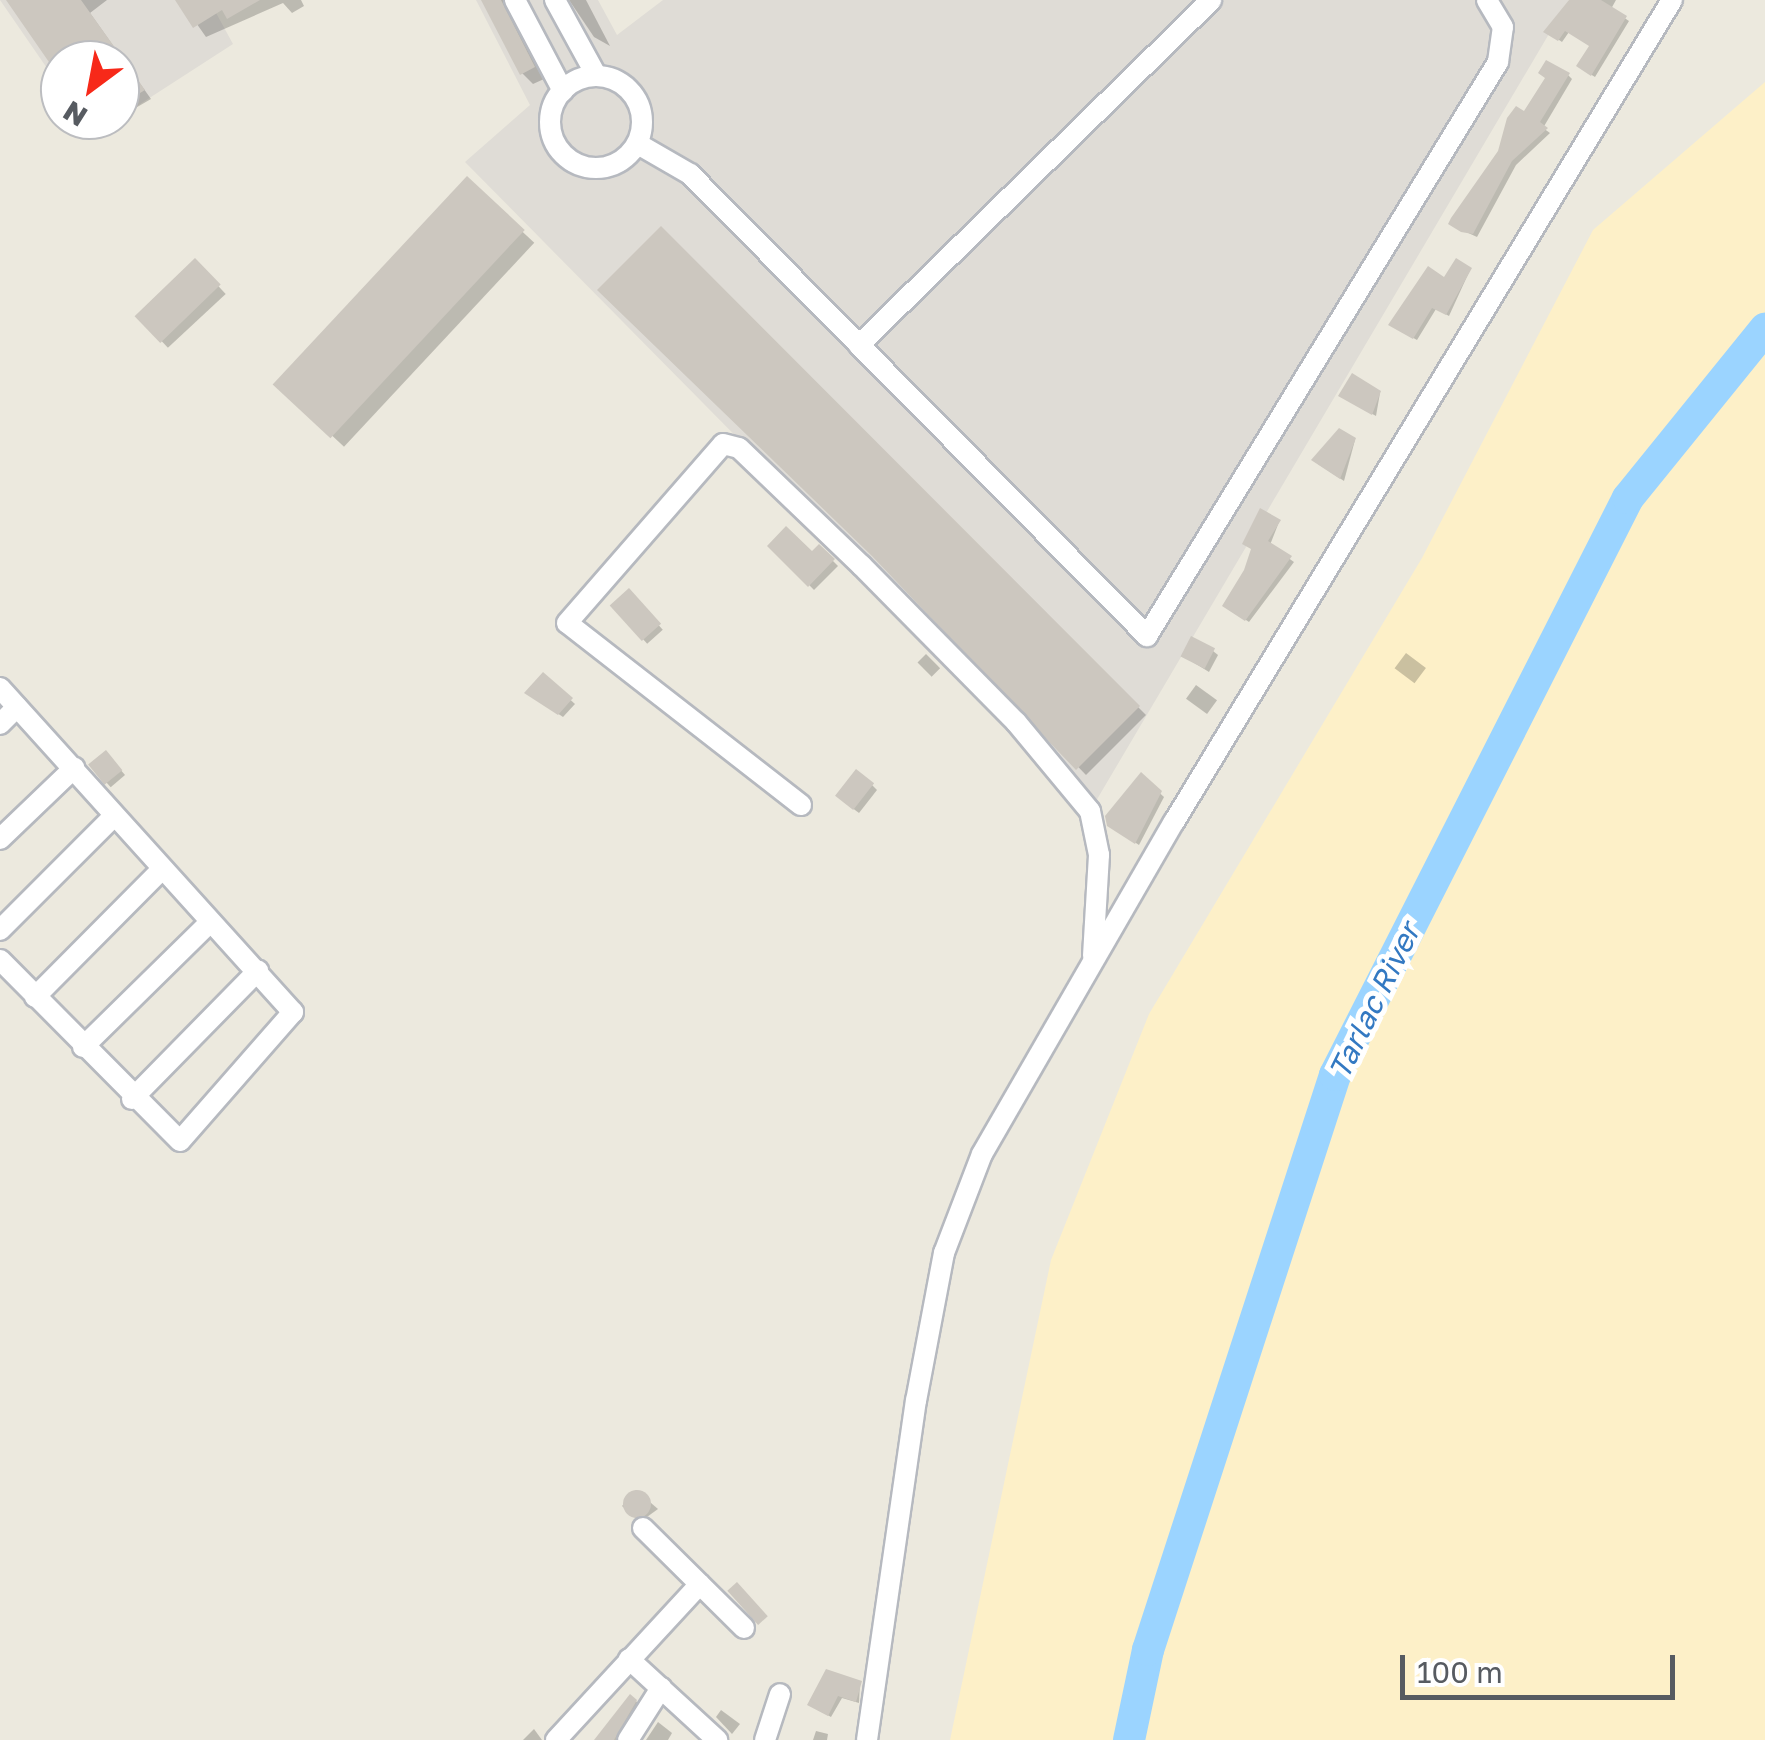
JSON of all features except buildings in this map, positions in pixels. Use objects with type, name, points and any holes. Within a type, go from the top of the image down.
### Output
[{"type":"street","points":[[515,0],[563,91]]},
{"type":"street","points":[[555,0],[596,76]]},
{"type":"street","points":[[858,345],[1211,0]]},
{"type":"street","points":[[638,144],[690,174],[1147,636],[1498,62],[1503,27],[1487,0]]},
{"type":"street","points":[[867,1740],[913,1419],[944,1253],[982,1154],[1672,0]]},
{"type":"street","points":[[596,76],[619,82],[636,98],[643,121],[638,144],[604,168],[578,166],[558,150],[549,126],[563,91],[596,76]]},
{"type":"street","points":[[800,806],[567,623],[723,444],[739,448],[862,566],[1016,722],[1090,811],[1099,855],[1093,963]]},
{"type":"street","points":[[0,688],[208,924],[258,971],[293,1012],[186,1139],[173,1139],[0,960]]},
{"type":"street","points":[[0,724],[17,707]]},
{"type":"street","points":[[0,840],[74,768]]},
{"type":"street","points":[[0,930],[113,817]]},
{"type":"street","points":[[34,997],[161,870]]},
{"type":"street","points":[[83,1047],[208,924]]},
{"type":"street","points":[[132,1099],[258,971]]},
{"type":"street","points":[[643,1528],[744,1628]]},
{"type":"street","points":[[556,1740],[700,1584]]},
{"type":"street","points":[[629,1659],[717,1740]]},
{"type":"street","points":[[628,1740],[661,1688]]},
{"type":"street","points":[[766,1740],[780,1694]]},
{"type":"shaded area","points":[[0,0],[209,0],[233,44],[140,104],[140,40],[40,40],[40,58]]},
{"type":"shaded area","points":[[476,0],[598,0],[617,35],[663,0],[1569,0],[1096,801],[465,162],[530,105]]},
{"type":"sand","points":[[1765,82],[1765,1740],[950,1740],[1051,1260],[1149,1014],[1422,558],[1593,230]]},
{"type":"waterway","name":"Tarlac River","points":[[1129,1740],[1148,1650],[1335,1075],[1628,498],[1765,329]]}]
